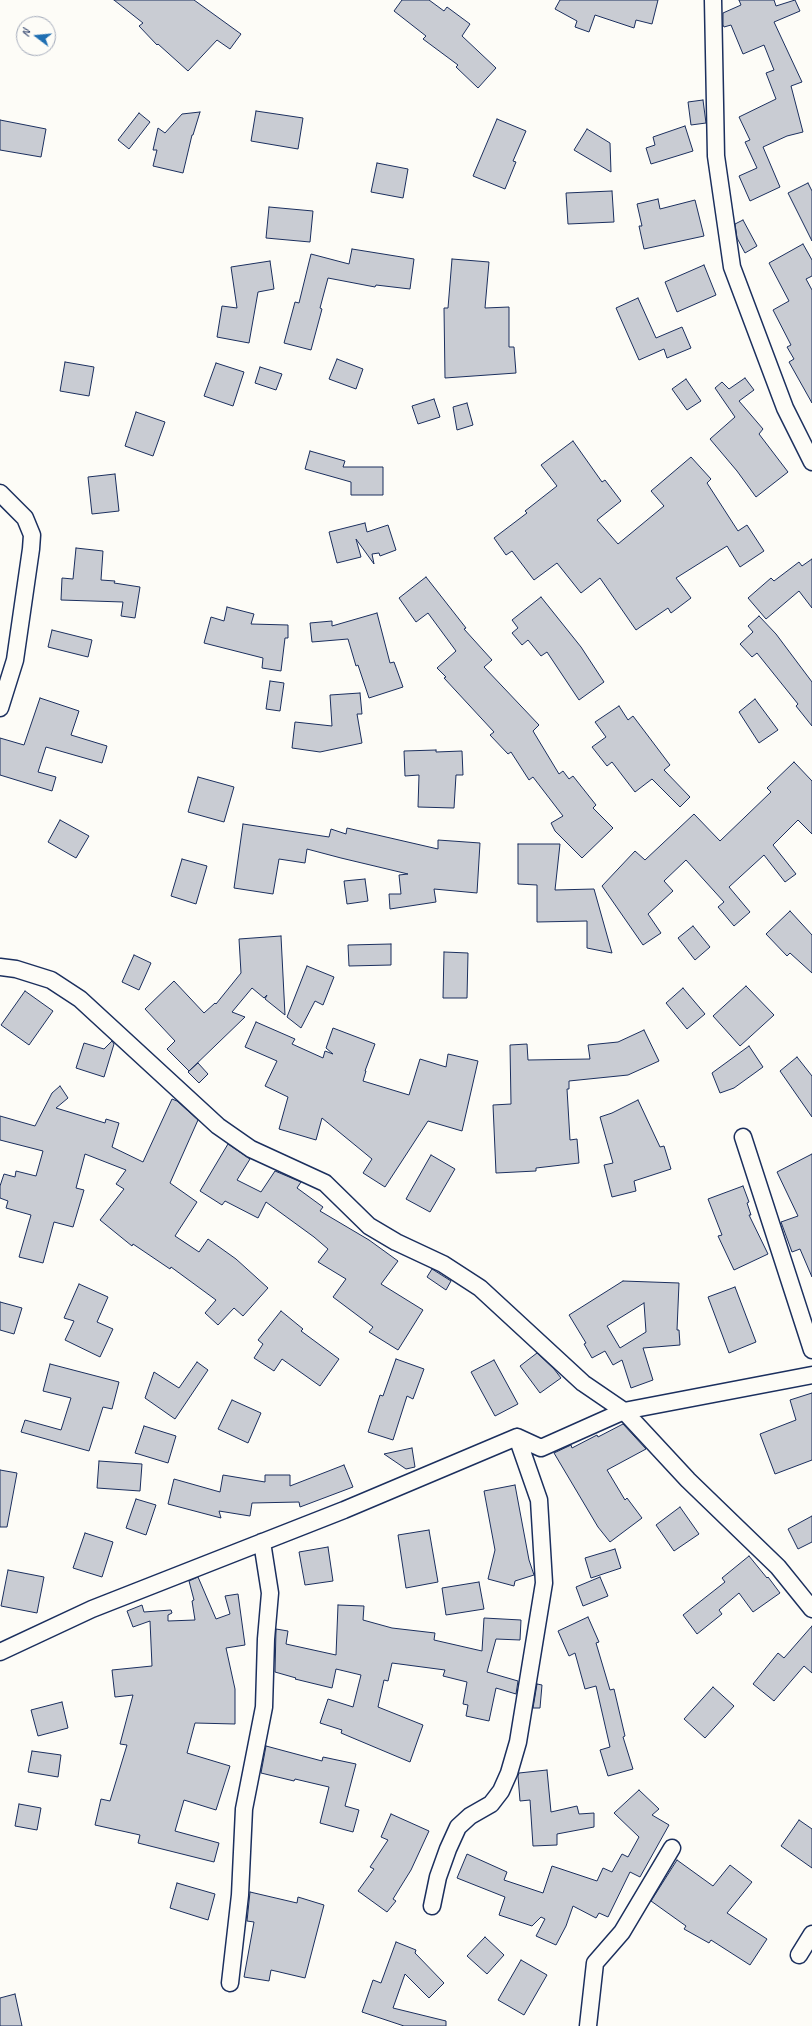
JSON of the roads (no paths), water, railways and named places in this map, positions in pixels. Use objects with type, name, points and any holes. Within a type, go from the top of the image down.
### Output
[{"type":"street","points":[[713,0],[716,156],[732,267],[785,408],[812,462]]},
{"type":"street","points":[[0,493],[25,518],[32,535],[15,660],[0,708]]},
{"type":"street","points":[[0,967],[16,969],[51,980],[80,999],[218,1126],[251,1148],[325,1183],[370,1226],[396,1242],[443,1264],[480,1288],[583,1383],[624,1411],[688,1480],[778,1567],[812,1609]]},
{"type":"street","points":[[743,1137],[812,1350]]},
{"type":"street","points":[[0,1652],[92,1609],[262,1542],[517,1437],[541,1448],[624,1411],[812,1375]]},
{"type":"street","points":[[432,1906],[443,1863],[458,1827],[470,1816],[492,1804],[501,1791],[510,1773],[518,1742],[544,1583],[539,1500],[517,1437]]},
{"type":"street","points":[[230,1983],[240,1895],[244,1809],[264,1708],[266,1639],[270,1593],[262,1542]]},
{"type":"street","points":[[588,2026],[595,1963],[622,1932],[672,1848]]},
{"type":"street","points":[[798,1955],[812,1934]]}]
